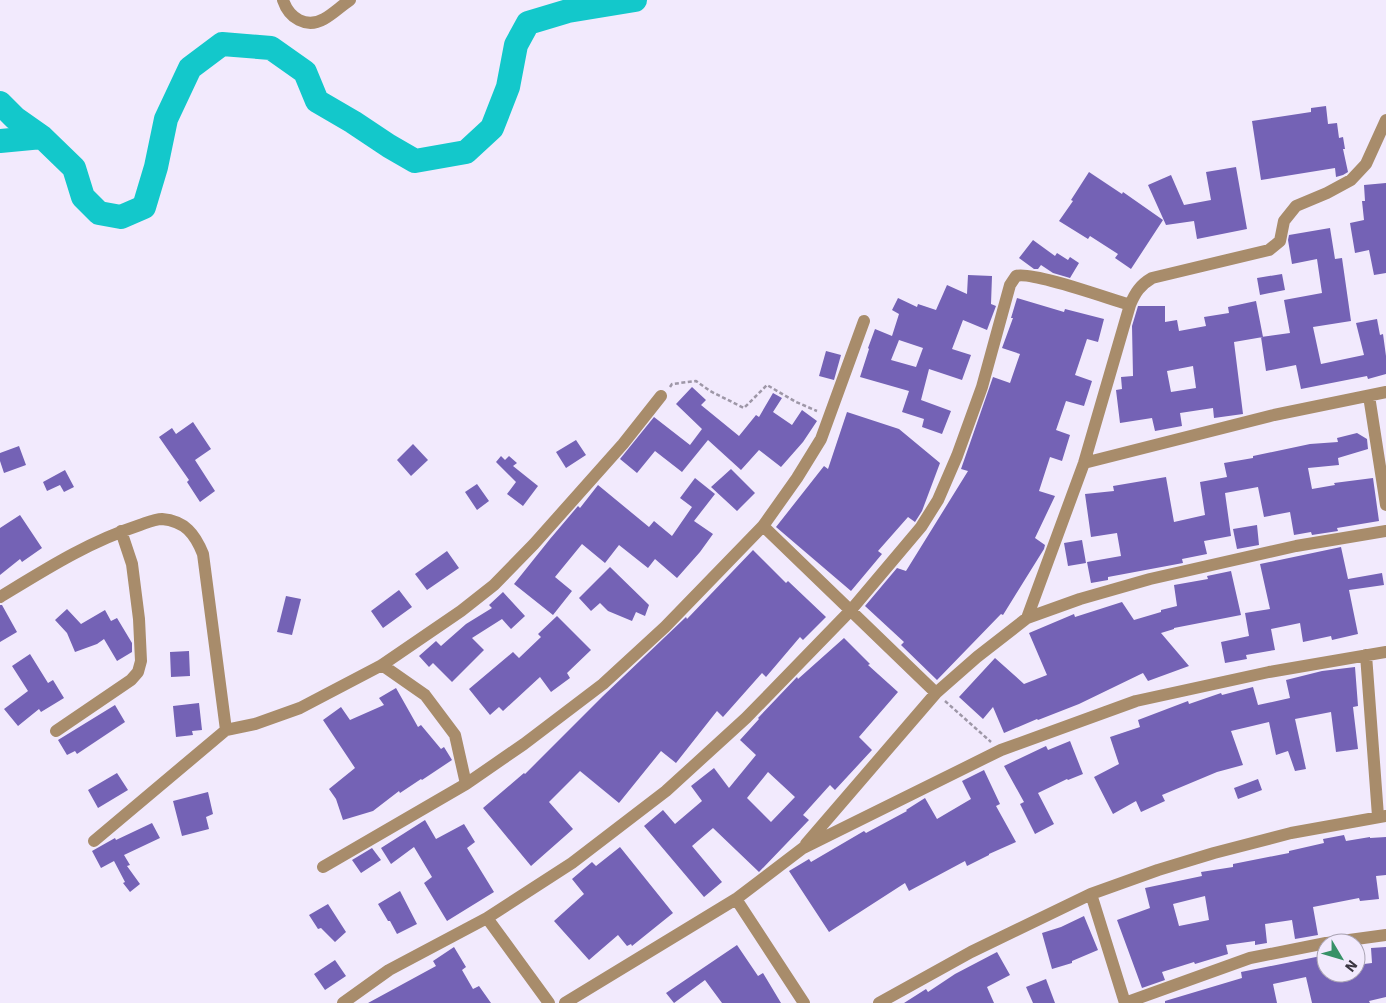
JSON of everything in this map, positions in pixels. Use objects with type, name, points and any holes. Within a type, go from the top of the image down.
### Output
[{"type":"street","points":[[283,0],[289,14],[300,21],[310,22],[322,20],[350,0]]},
{"type":"street","points":[[1026,618],[1084,463],[1130,305],[1136,291],[1142,284],[1152,278],[1268,250],[1280,241],[1284,221],[1296,206],[1351,180],[1366,164],[1386,120]]},
{"type":"street","points":[[343,1003],[389,970],[487,918],[572,863],[666,791],[746,718],[850,610],[921,527],[938,500],[957,456],[982,387],[1010,286],[1016,276],[1022,274],[1038,278],[1130,305]]},
{"type":"street","points":[[323,867],[466,784],[524,744],[603,684],[665,627],[763,526],[797,478],[824,432],[864,321]]},
{"type":"street","points":[[1084,463],[1274,415],[1386,392]]},
{"type":"street","points":[[94,841],[226,730],[255,724],[300,708],[382,665],[461,611],[494,585],[553,523],[623,444],[661,396]]},
{"type":"street","points":[[1369,396],[1386,505]]},
{"type":"street","points":[[0,597],[75,551],[121,531],[160,519],[179,523],[197,539],[203,554],[226,730]]},
{"type":"street","points":[[763,526],[936,693]]},
{"type":"street","points":[[803,848],[936,693],[1026,618],[1080,599],[1150,579],[1296,546],[1386,530]]},
{"type":"street","points":[[56,731],[131,680],[138,672],[141,661],[139,618],[132,564],[121,531]]},
{"type":"street","points":[[565,1003],[736,899],[803,848],[1000,750],[1136,701],[1269,672],[1386,652]]},
{"type":"street","points":[[879,1003],[971,952],[1091,894],[1158,870],[1214,853],[1291,833],[1382,816],[1366,655]]},
{"type":"street","points":[[382,665],[425,695],[455,735],[466,784]]},
{"type":"street","points":[[1091,894],[1125,1003],[1250,958],[1316,945]]},
{"type":"street","points":[[736,899],[804,1003]]},
{"type":"street","points":[[487,918],[549,1003]]},
{"type":"street","points":[[1366,937],[1386,934]]},
{"type":"path","points":[[661,396],[672,384],[696,381],[710,391],[744,408],[766,385],[796,402],[817,411],[824,432]]},
{"type":"path","points":[[936,693],[1000,750]]},
{"type":"building","points":[[1326,106],[1328,124],[1337,123],[1339,138],[1343,137],[1345,149],[1343,149],[1348,172],[1336,177],[1335,168],[1261,180],[1252,121],[1311,112],[1311,108]]},
{"type":"building","points":[[1236,167],[1247,229],[1197,239],[1194,221],[1166,225],[1148,185],[1171,175],[1184,205],[1211,200],[1206,172]]},
{"type":"building","points":[[1089,172],[1122,194],[1123,192],[1163,220],[1131,269],[1115,258],[1118,254],[1090,236],[1088,239],[1059,221]]},
{"type":"building","points":[[1386,183],[1386,273],[1374,275],[1369,250],[1355,253],[1350,223],[1364,220],[1362,201],[1365,201],[1364,185]]},
{"type":"building","points":[[1330,228],[1335,259],[1342,258],[1351,321],[1313,327],[1321,364],[1364,355],[1356,323],[1377,319],[1380,335],[1383,334],[1386,374],[1368,379],[1367,376],[1301,389],[1296,365],[1266,371],[1261,337],[1290,333],[1284,300],[1322,293],[1317,259],[1292,264],[1288,240],[1289,235]]},
{"type":"building","points":[[1033,240],[1055,256],[1057,253],[1068,260],[1070,257],[1079,263],[1070,278],[1053,273],[1041,265],[1038,269],[1034,269],[1019,258]]},
{"type":"building","points":[[1282,274],[1285,290],[1260,295],[1257,278]]},
{"type":"building","points":[[968,275],[992,276],[991,304],[996,306],[987,330],[963,320],[952,349],[971,355],[962,380],[929,369],[921,400],[951,411],[942,434],[922,427],[924,419],[902,412],[909,391],[860,377],[875,329],[892,336],[899,314],[892,310],[898,298],[917,307],[918,304],[936,310],[947,285],[967,294]],"holes":[[[899,340],[923,348],[916,367],[891,360]]]},
{"type":"building","points":[[1017,298],[1064,312],[1065,309],[1104,319],[1098,342],[1087,339],[1075,375],[1092,381],[1084,406],[1066,401],[1056,430],[1070,435],[1062,461],[1050,457],[1039,491],[1055,496],[1035,538],[1045,545],[1044,549],[1003,615],[1001,614],[937,680],[901,645],[904,642],[865,606],[897,568],[906,571],[968,471],[961,469],[993,377],[1010,383],[1020,354],[1002,348],[1013,318],[1011,318]]},
{"type":"building","points":[[1256,301],[1263,337],[1234,342],[1243,414],[1214,418],[1213,408],[1180,413],[1182,426],[1155,431],[1152,418],[1120,423],[1116,390],[1122,389],[1121,377],[1133,376],[1132,326],[1138,306],[1165,306],[1165,322],[1177,320],[1179,331],[1206,326],[1204,317],[1229,313],[1228,307]],"holes":[[[1193,366],[1196,388],[1171,392],[1167,371]]]},
{"type":"building","points":[[826,351],[841,355],[834,380],[819,376]]},
{"type":"building","points":[[692,387],[706,400],[701,405],[739,436],[756,415],[759,417],[773,393],[782,398],[773,412],[792,425],[802,410],[817,421],[803,442],[781,467],[759,450],[741,470],[708,440],[682,472],[655,451],[637,473],[620,459],[654,417],[690,445],[702,429],[676,404]]},
{"type":"building","points":[[847,412],[899,429],[940,463],[922,511],[915,522],[908,517],[878,551],[882,554],[851,591],[776,527],[824,466],[828,469]]},
{"type":"building","points":[[193,422],[211,449],[195,460],[215,491],[200,502],[187,482],[189,480],[159,437],[172,428],[176,434]]},
{"type":"building","points":[[1357,433],[1367,439],[1368,449],[1338,458],[1339,465],[1308,468],[1312,489],[1335,485],[1334,483],[1373,478],[1379,521],[1337,528],[1338,531],[1312,535],[1311,532],[1294,535],[1290,512],[1264,517],[1258,487],[1225,493],[1231,536],[1204,541],[1207,554],[1182,559],[1183,563],[1108,577],[1108,580],[1091,583],[1087,562],[1121,556],[1117,533],[1091,537],[1085,494],[1114,491],[1113,486],[1166,477],[1174,522],[1205,515],[1200,482],[1227,477],[1224,463],[1310,444],[1338,442],[1337,438]]},
{"type":"building","points":[[576,440],[586,455],[566,468],[556,452]]},
{"type":"building","points":[[413,444],[428,460],[411,476],[397,460]]},
{"type":"building","points":[[19,446],[26,465],[4,473],[0,461],[0,453]]},
{"type":"building","points":[[501,456],[505,460],[509,456],[517,463],[513,466],[538,486],[523,506],[507,494],[516,482],[496,462]]},
{"type":"building","points":[[731,469],[755,493],[737,511],[711,487]]},
{"type":"building","points":[[65,470],[74,487],[64,492],[60,485],[47,491],[43,482]]},
{"type":"building","points":[[695,478],[715,494],[694,521],[713,534],[677,578],[655,559],[648,568],[619,545],[605,563],[582,544],[555,577],[572,591],[553,615],[514,584],[578,506],[580,508],[598,485],[649,527],[654,521],[672,536],[692,507],[680,498]]},
{"type":"building","points":[[477,484],[489,501],[477,510],[465,492]]},
{"type":"building","points":[[20,515],[42,548],[22,562],[20,559],[0,575],[0,528]]},
{"type":"building","points":[[1257,525],[1259,545],[1237,549],[1233,529]]},
{"type":"building","points":[[1082,540],[1086,563],[1068,566],[1064,543]]},
{"type":"building","points":[[1341,547],[1348,579],[1382,573],[1384,585],[1349,590],[1358,634],[1332,640],[1331,636],[1303,642],[1300,623],[1271,629],[1275,650],[1246,655],[1247,659],[1225,663],[1221,642],[1249,636],[1245,613],[1270,609],[1260,564]]},
{"type":"building","points":[[753,550],[786,583],[788,581],[826,617],[803,640],[800,637],[766,677],[762,673],[723,717],[717,711],[676,763],[661,751],[619,803],[580,771],[549,802],[573,829],[531,866],[483,808],[525,774],[603,696],[686,617],[687,619]]},
{"type":"building","points":[[447,551],[459,568],[427,590],[415,574]]},
{"type":"building","points":[[610,567],[649,605],[645,616],[636,612],[632,621],[608,611],[600,603],[591,611],[579,598]]},
{"type":"building","points":[[1231,571],[1241,615],[1174,628],[1161,633],[1189,666],[1148,681],[1143,673],[1079,704],[1004,733],[993,707],[983,719],[959,697],[995,658],[1024,684],[1047,675],[1029,633],[1074,614],[1075,617],[1122,602],[1134,620],[1161,612],[1161,610],[1177,606],[1174,585],[1208,579],[1207,576]]},
{"type":"building","points":[[399,590],[412,607],[383,628],[371,611]]},
{"type":"building","points":[[503,592],[525,616],[511,629],[502,619],[472,638],[484,650],[452,682],[433,663],[429,667],[419,656],[436,641],[441,646],[466,624],[492,608],[489,605]]},
{"type":"building","points":[[286,596],[301,599],[292,635],[277,632]]},
{"type":"building","points":[[0,605],[2,605],[17,632],[0,642]]},
{"type":"building","points":[[67,609],[81,624],[105,610],[111,621],[117,618],[132,643],[132,652],[117,661],[104,639],[97,644],[75,652],[67,633],[55,620]]},
{"type":"building","points":[[557,616],[591,650],[567,673],[570,678],[551,692],[540,677],[503,711],[499,707],[490,715],[469,689],[513,652],[519,658],[541,637],[538,634]]},
{"type":"building","points":[[844,638],[870,664],[868,665],[898,692],[859,737],[872,750],[835,790],[830,785],[803,815],[809,820],[759,872],[713,828],[692,846],[722,882],[704,897],[644,826],[663,810],[675,824],[702,801],[691,786],[714,768],[729,788],[756,755],[740,740],[797,677],[798,679]],"holes":[[[768,772],[795,797],[771,822],[747,798]]]},
{"type":"building","points":[[189,651],[190,676],[171,677],[170,652]]},
{"type":"building","points":[[30,654],[48,683],[53,680],[64,698],[41,712],[39,709],[18,726],[4,709],[28,691],[12,666]]},
{"type":"building","points":[[1355,667],[1358,706],[1353,707],[1358,749],[1336,752],[1331,712],[1295,719],[1306,769],[1295,771],[1288,751],[1276,755],[1269,722],[1231,731],[1243,765],[1217,772],[1162,795],[1165,801],[1141,812],[1136,801],[1113,814],[1094,777],[1119,764],[1110,737],[1140,727],[1138,720],[1188,701],[1189,704],[1221,693],[1222,695],[1253,687],[1258,705],[1290,698],[1286,680],[1322,671]]},
{"type":"building","points":[[396,688],[418,727],[421,725],[441,749],[444,747],[452,760],[400,793],[399,791],[373,811],[343,820],[336,799],[329,789],[355,768],[323,720],[341,707],[350,720],[384,705],[379,698]]},
{"type":"building","points":[[199,703],[202,730],[192,731],[193,735],[176,737],[173,706]]},
{"type":"building","points":[[115,705],[125,722],[77,754],[75,751],[67,755],[58,740]]},
{"type":"building","points":[[1070,741],[1083,774],[1067,779],[1038,793],[1054,824],[1035,834],[1020,804],[1024,802],[1004,766],[1046,746],[1048,750]]},
{"type":"building","points":[[984,770],[1000,804],[996,806],[1016,842],[967,866],[965,861],[909,891],[905,883],[829,932],[789,871],[809,859],[811,862],[864,831],[866,833],[907,811],[925,798],[937,819],[971,799],[962,781]]},
{"type":"building","points":[[117,773],[128,790],[98,808],[88,790]]},
{"type":"building","points":[[1258,779],[1262,790],[1238,799],[1234,788]]},
{"type":"building","points":[[208,792],[213,814],[206,817],[209,829],[182,836],[173,801]]},
{"type":"building","points":[[425,820],[436,839],[464,824],[475,842],[467,848],[494,892],[447,921],[424,883],[432,877],[414,847],[391,864],[381,848]]},
{"type":"building","points":[[152,823],[160,838],[124,855],[130,865],[127,866],[140,884],[130,892],[123,883],[125,882],[114,861],[101,868],[92,851],[115,838],[116,840]]},
{"type":"building","points":[[1344,835],[1346,841],[1370,837],[1386,837],[1386,875],[1376,876],[1379,899],[1360,901],[1359,898],[1313,907],[1318,933],[1316,935],[1295,939],[1292,920],[1265,924],[1267,943],[1255,945],[1255,941],[1226,945],[1228,954],[1162,972],[1165,980],[1142,988],[1117,920],[1150,908],[1145,888],[1202,876],[1201,872],[1233,867],[1233,864],[1289,853],[1289,851],[1324,843],[1323,839]],"holes":[[[1205,896],[1209,920],[1179,926],[1173,904]]]},
{"type":"building","points":[[620,847],[673,913],[632,946],[631,944],[627,946],[618,935],[589,960],[554,921],[584,894],[572,879],[592,862],[596,866]]},
{"type":"building","points":[[372,848],[381,860],[361,873],[352,860]]},
{"type":"building","points":[[400,891],[417,924],[397,934],[378,904]]},
{"type":"building","points":[[328,904],[346,932],[335,942],[321,928],[318,929],[309,915]]},
{"type":"building","points":[[1084,916],[1098,950],[1072,961],[1072,963],[1052,969],[1042,933],[1061,927]]},
{"type":"building","points":[[737,945],[758,976],[763,973],[781,1003],[722,1003],[705,980],[674,1003],[666,993]]},
{"type":"building","points":[[454,947],[466,967],[462,970],[473,989],[479,986],[491,1003],[368,1003],[436,966],[433,961]]},
{"type":"building","points":[[1386,947],[1386,997],[1369,1001],[1370,1003],[1312,1003],[1306,977],[1273,984],[1277,1003],[1165,1003],[1165,1001],[1242,978],[1241,972],[1316,957],[1316,983],[1366,983],[1366,964],[1372,963],[1371,948]]},
{"type":"building","points":[[997,952],[1010,975],[987,987],[994,1003],[904,1003],[926,989],[928,992],[955,974]]},
{"type":"building","points":[[335,960],[346,976],[325,990],[314,974]]},
{"type":"building","points":[[1046,979],[1055,1003],[1033,1003],[1026,987]]},
{"type":"waterway","points":[[0,103],[15,118],[42,137],[74,168],[83,197],[99,213],[121,217],[144,207],[156,167],[166,119],[190,68],[222,44],[271,48],[305,72],[317,101],[415,161],[466,152],[492,128],[508,87],[516,45],[528,23],[568,11],[635,0]]},
{"type":"waterway","points":[[0,141],[42,137]]}]
